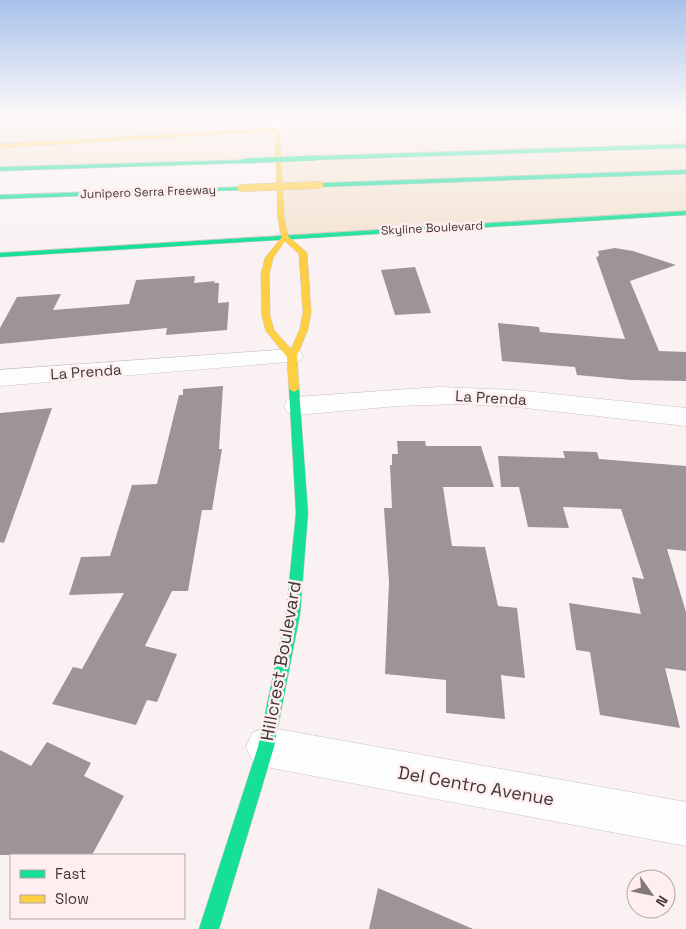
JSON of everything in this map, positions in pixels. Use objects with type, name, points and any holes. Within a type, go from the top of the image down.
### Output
[{"type":"main road","points":[[278,159],[281,219],[285,238],[270,258],[265,275],[266,316],[270,331],[292,356]]},
{"type":"main road","name":"Junipero Serra Freeway","points":[[0,169],[284,159]]},
{"type":"main road","name":"Junipero Serra Freeway","points":[[0,197],[686,172]]},
{"type":"main road","name":"Skyline Boulevard","points":[[0,255],[686,214]]},
{"type":"main road","name":"Hillcrest Boulevard","points":[[209,929],[266,747],[293,614],[302,513],[292,356],[304,329],[306,302],[303,253],[285,238]]},
{"type":"main road","name":"Skyline Boulevard","points":[[10,243],[159,239],[178,245]]},
{"type":"street","name":"La Prenda","points":[[0,378],[292,356]]},
{"type":"street","name":"La Prenda","points":[[296,406],[458,396],[520,399],[634,413],[686,417]]},
{"type":"street","name":"Del Centro Avenue","points":[[266,747],[686,824]]},
{"type":"shaded area","points":[[0,159],[268,159],[0,169]]},
{"type":"shaded area","points":[[278,159],[686,159],[686,214],[279,239]]},
{"type":"building","points":[[615,248],[633,251],[676,265],[630,281],[659,351],[686,352],[686,381],[630,380],[577,375],[575,367],[502,361],[498,323],[539,327],[540,332],[625,339],[596,257],[599,256],[598,251]]},
{"type":"building","points":[[415,267],[431,313],[395,315],[381,270]]},
{"type":"building","points":[[195,276],[194,283],[215,281],[214,283],[219,283],[218,303],[229,302],[227,330],[166,335],[167,328],[0,344],[0,328],[17,297],[61,294],[53,310],[129,304],[136,280]]},
{"type":"building","points":[[223,386],[219,449],[222,449],[212,510],[202,510],[188,591],[172,591],[145,646],[177,654],[157,702],[147,700],[136,725],[52,704],[73,667],[82,669],[124,593],[69,595],[81,557],[110,556],[132,485],[157,484],[179,395],[183,395],[183,389]]},
{"type":"building","points":[[52,408],[4,543],[0,542],[0,413]]},
{"type":"building","points":[[397,441],[425,441],[426,446],[481,446],[494,487],[443,487],[452,546],[485,547],[498,606],[517,608],[525,678],[501,675],[505,719],[446,713],[446,680],[385,674],[389,582],[384,508],[392,508],[390,465],[392,465],[392,454],[398,454]]},
{"type":"building","points":[[563,451],[597,452],[599,459],[686,466],[686,551],[667,549],[686,612],[686,671],[665,668],[680,728],[600,715],[590,652],[576,650],[569,603],[641,614],[632,577],[644,579],[621,509],[563,507],[569,528],[528,527],[519,487],[501,487],[498,456],[565,458]]},
{"type":"building","points":[[47,742],[91,763],[84,776],[124,796],[93,854],[0,855],[0,750],[31,766]]},
{"type":"building","points":[[378,888],[473,929],[369,929]]},
{"type":"traffic: fast","points":[[244,161],[284,159]]},
{"type":"traffic: fast","points":[[0,169],[244,161]]},
{"type":"traffic: fast","points":[[320,185],[686,172]]},
{"type":"traffic: fast","points":[[0,197],[241,188]]},
{"type":"traffic: fast","points":[[0,255],[686,213]]},
{"type":"traffic: fast","points":[[209,929],[266,747],[293,614],[302,513],[294,389]]},
{"type":"traffic: slow","points":[[278,159],[281,219],[285,237],[303,253],[307,312],[304,329],[292,356],[294,389]]},
{"type":"traffic: slow","points":[[241,188],[320,185]]},
{"type":"traffic: slow","points":[[285,237],[269,258],[265,275],[266,316],[270,331],[292,356]]}]
